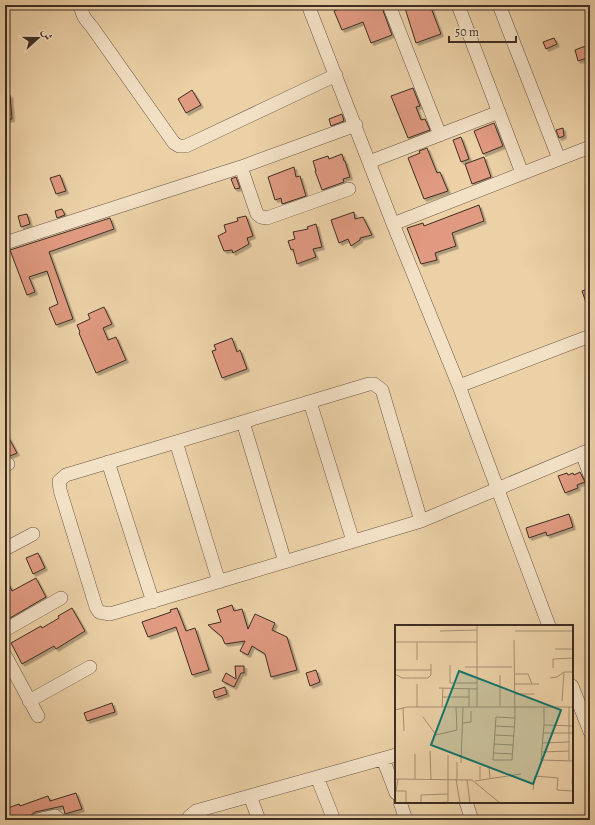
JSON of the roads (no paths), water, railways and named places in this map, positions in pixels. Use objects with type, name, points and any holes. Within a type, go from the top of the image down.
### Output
[{"type":"street","points":[[81,5],[82,13],[85,19],[174,143],[179,146],[186,146],[336,75]]},
{"type":"street","points":[[308,5],[356,125],[393,224],[459,386],[549,625]]},
{"type":"street","points":[[389,5],[440,135]]},
{"type":"street","points":[[458,5],[522,173]]},
{"type":"street","points":[[499,5],[560,159]]},
{"type":"street","points":[[369,162],[499,112]]},
{"type":"street","points":[[5,243],[241,167],[356,125]]},
{"type":"street","points":[[393,224],[590,147]]},
{"type":"street","points":[[241,167],[257,214],[261,217],[267,218],[349,189]]},
{"type":"street","points":[[459,386],[590,336]]},
{"type":"street","points":[[421,521],[382,390],[378,386],[369,384],[66,475],[60,480],[59,485],[94,600],[99,612],[110,614],[421,521],[586,451],[590,474]]},
{"type":"street","points":[[310,402],[353,541]]},
{"type":"street","points":[[243,422],[285,562]]},
{"type":"street","points":[[176,442],[219,582]]},
{"type":"street","points":[[108,462],[152,602]]},
{"type":"street","points":[[5,549],[33,534]]},
{"type":"street","points":[[5,630],[61,598]]},
{"type":"street","points":[[5,655],[38,716]]},
{"type":"street","points":[[30,700],[90,667]]},
{"type":"street","points":[[573,693],[590,732]]},
{"type":"street","points":[[189,820],[189,817],[196,811],[395,755]]},
{"type":"street","points":[[383,759],[395,790]]},
{"type":"street","points":[[316,777],[334,820]]},
{"type":"street","points":[[250,796],[259,820]]},
{"type":"street","points":[[400,803],[406,820]]},
{"type":"street","points":[[466,803],[472,820]]},
{"type":"street","points":[[37,820],[55,816],[60,820]]}]
